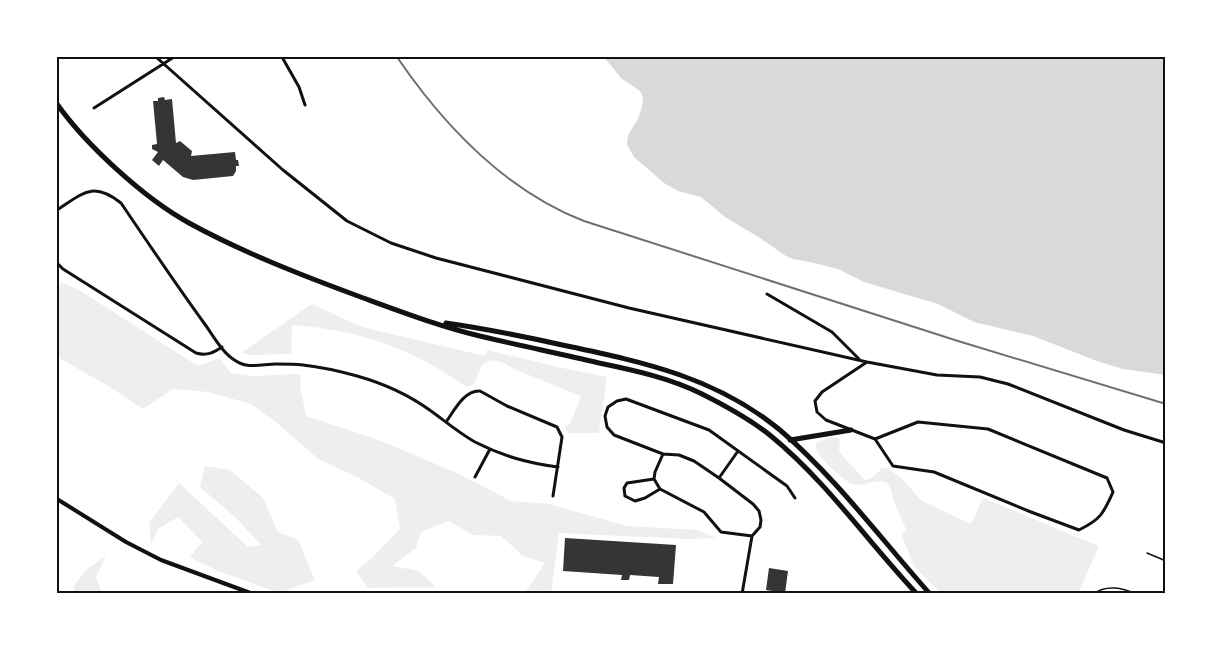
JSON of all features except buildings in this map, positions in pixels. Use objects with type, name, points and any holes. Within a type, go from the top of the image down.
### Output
[{"type":"highway","points":[[57,104],[112,164],[164,207],[189,223],[247,250],[320,282],[412,316],[480,336],[649,375],[699,392],[736,412],[772,437],[806,469],[917,594]]},
{"type":"highway","points":[[428,320],[492,330],[656,366],[706,384],[743,404],[790,440],[850,501],[930,594]]},
{"type":"highway","points":[[790,440],[851,430]]},
{"type":"street","points":[[156,57],[283,170],[347,221],[391,243],[436,258],[629,308],[861,361],[937,375],[980,377],[1008,384],[1124,430],[1166,443]]},
{"type":"street","points":[[94,108],[174,57]]},
{"type":"street","points":[[282,57],[299,87],[305,105]]},
{"type":"street","points":[[57,210],[89,190],[111,195],[121,203],[222,347],[237,362],[244,365],[303,365],[358,376],[386,387],[429,409],[489,449],[530,463],[558,467]]},
{"type":"street","points":[[57,263],[196,353],[205,355],[222,347]]},
{"type":"street","points":[[767,294],[832,332],[861,361]]},
{"type":"street","points":[[867,362],[822,392],[815,401],[817,412],[826,420],[875,439],[892,466],[934,472],[1079,530],[1093,523],[1103,514],[1113,492],[1107,478],[988,429],[918,422],[875,439]]},
{"type":"street","points":[[446,422],[467,394],[474,390],[558,427],[562,437],[553,496]]},
{"type":"street","points":[[742,594],[752,536],[760,527],[759,511],[753,504],[694,461],[663,454],[614,435],[607,427],[605,416],[608,407],[616,401],[626,399],[709,430],[787,486],[795,498]]},
{"type":"street","points":[[476,477],[489,449]]},
{"type":"street","points":[[719,478],[738,451]]},
{"type":"street","points":[[663,454],[654,479],[660,489],[704,512],[721,532],[752,536]]},
{"type":"street","points":[[654,479],[627,483],[624,488],[625,496],[635,501],[660,489]]},
{"type":"street","points":[[57,499],[126,542],[161,560],[253,594]]},
{"type":"lane","points":[[1147,553],[1166,561]]},
{"type":"lane","points":[[1093,594],[1111,587],[1137,594]]},
{"type":"shaded area","points":[[604,57],[1166,57],[1166,375],[1123,369],[1097,361],[1033,336],[974,322],[938,304],[864,282],[838,269],[786,256],[725,217],[701,197],[678,191],[664,183],[634,157],[627,145],[628,135],[638,119],[643,97],[640,91],[621,78]]},
{"type":"shaded area","points":[[61,282],[79,290],[198,366],[219,358],[231,373],[254,376],[298,374],[301,376],[300,385],[306,416],[376,439],[457,473],[511,501],[549,504],[627,526],[698,530],[716,538],[688,539],[559,533],[551,594],[524,594],[545,563],[523,556],[501,536],[473,535],[449,521],[421,532],[416,548],[392,566],[419,571],[436,587],[368,588],[356,571],[400,529],[395,499],[359,478],[318,459],[277,423],[251,404],[208,392],[173,389],[143,409],[57,357],[57,291]]},
{"type":"shaded area","points":[[312,304],[362,327],[485,356],[487,350],[607,377],[599,433],[568,433],[565,427],[570,424],[581,396],[502,362],[490,360],[482,365],[474,384],[466,387],[426,362],[384,343],[339,331],[292,325],[291,354],[241,353]]},
{"type":"shaded area","points":[[831,437],[840,440],[839,452],[865,480],[872,478],[882,468],[887,468],[901,478],[922,501],[971,524],[983,498],[1099,546],[1078,594],[942,594],[914,566],[902,536],[906,529],[893,500],[891,489],[886,482],[853,484],[839,475],[819,455],[816,448],[817,442]]},
{"type":"shaded area","points":[[205,466],[230,470],[263,498],[278,532],[298,540],[315,580],[279,593],[218,571],[190,557],[202,542],[178,517],[158,529],[151,544],[149,523],[179,483],[248,547],[261,545],[235,517],[200,487]]},
{"type":"shaded area","points":[[106,556],[96,577],[102,594],[76,594],[73,587],[87,569]]},
{"type":"railway","points":[[397,57],[435,107],[479,153],[503,174],[555,208],[584,221],[958,341],[1166,404]]},
{"type":"railway","points":[[57,591],[62,594]]}]
